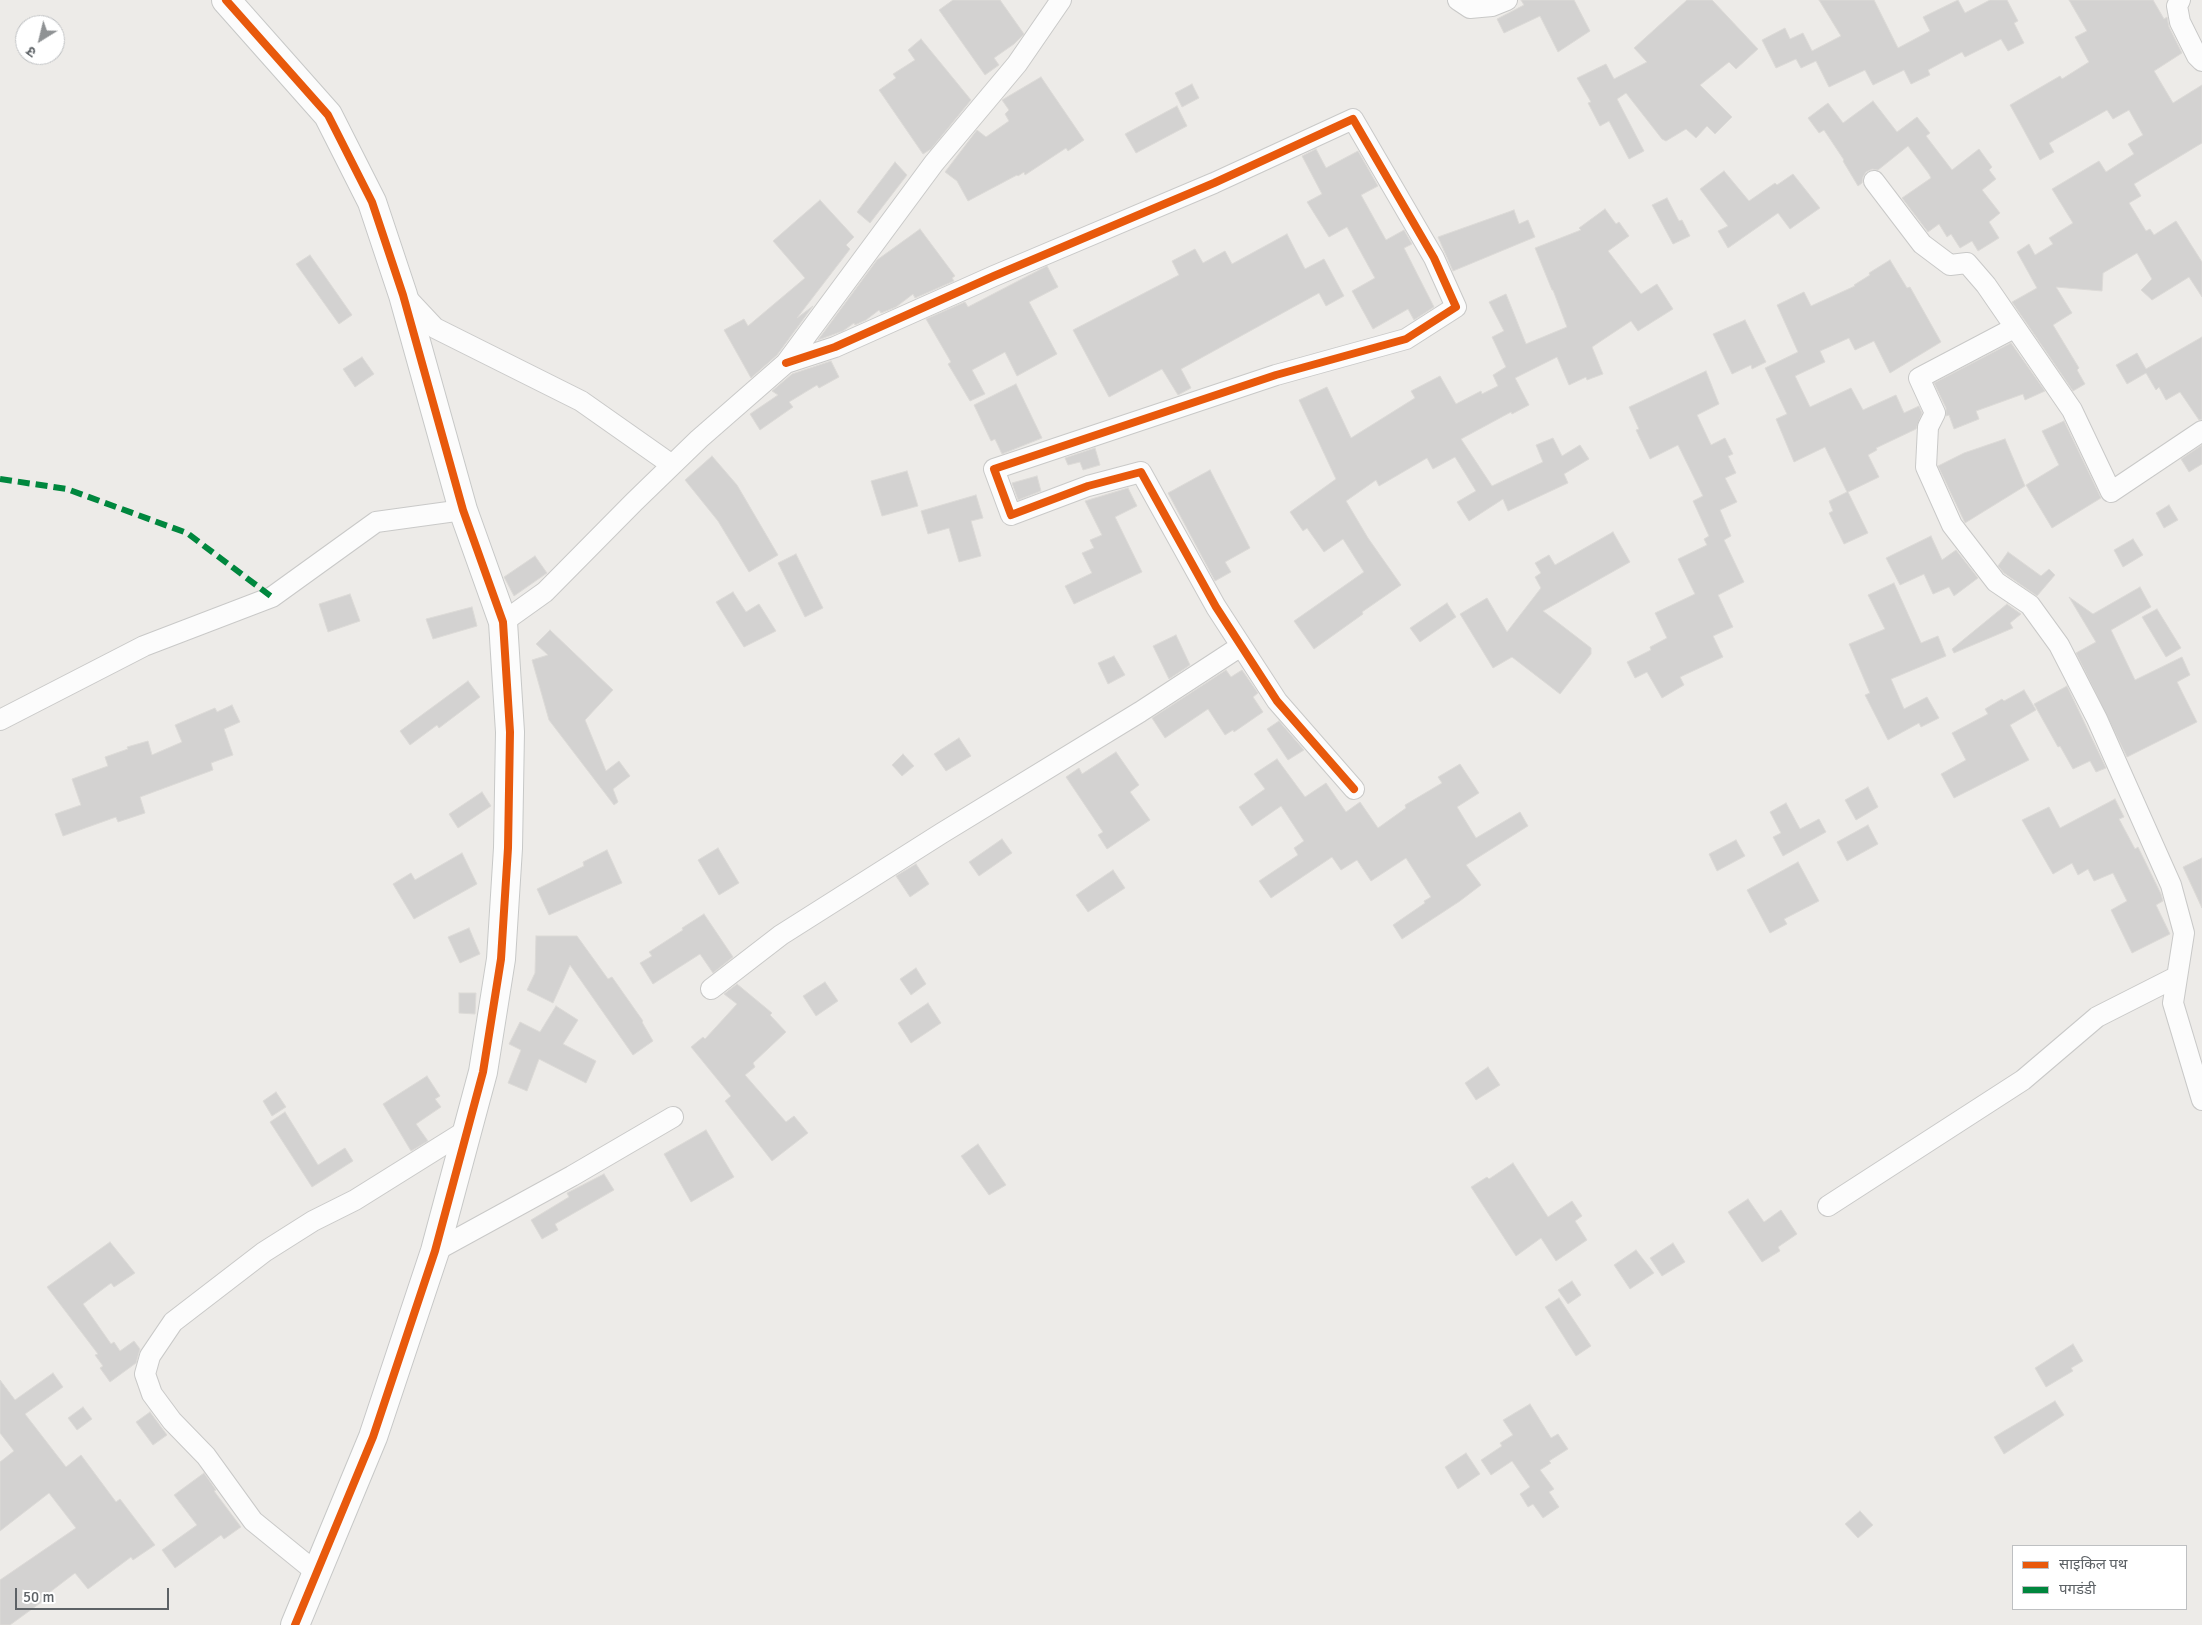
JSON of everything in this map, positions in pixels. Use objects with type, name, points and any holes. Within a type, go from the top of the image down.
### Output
[{"type":"street","points":[[226,0],[328,115],[372,202],[403,295],[463,510],[503,622],[510,732],[508,848],[501,959],[483,1072],[435,1251],[373,1437],[295,1625]]},
{"type":"street","points":[[503,622],[545,592],[698,439],[786,364],[934,163],[1018,64],[1061,0]]},
{"type":"street","points":[[1458,0],[1470,8],[1492,6],[1507,0]]},
{"type":"street","points":[[2180,0],[2177,6],[2180,22],[2197,56],[2202,61]]},
{"type":"street","points":[[786,364],[835,347],[994,276],[1214,184],[1353,119],[1434,258],[1456,307],[1406,339],[1276,375],[994,468],[1011,515],[1088,486],[1140,472],[1216,607],[1277,701],[1354,789]]},
{"type":"street","points":[[1874,181],[1922,244],[1950,265],[1967,263],[1986,285],[2072,410],[2111,492],[2202,430]]},
{"type":"street","points":[[403,295],[435,328],[581,401],[672,465]]},
{"type":"street","points":[[2014,328],[1919,378],[1935,413],[1928,427],[1926,467],[1952,525],[1996,582],[2030,605],[2059,645],[2097,719],[2171,885],[2184,933],[2173,1003],[2202,1100]]},
{"type":"street","points":[[0,720],[144,646],[272,597],[376,522],[463,510]]},
{"type":"street","points":[[711,988],[781,936],[942,833],[1140,712],[1241,646]]},
{"type":"street","points":[[1828,1206],[2023,1080],[2097,1017],[2176,977]]},
{"type":"street","points":[[435,1251],[580,1171],[672,1117]]},
{"type":"street","points":[[317,1573],[253,1521],[206,1456],[172,1421],[152,1394],[145,1374],[150,1356],[173,1322],[264,1252],[313,1221],[355,1200],[467,1130]]},
{"type":"building","points":[[953,0],[1000,0],[1024,34],[1014,44],[994,58],[999,65],[985,75],[939,10]]},
{"type":"building","points":[[1521,0],[1574,0],[1590,31],[1558,52],[1540,16],[1504,33],[1497,19],[1524,5]]},
{"type":"building","points":[[1687,0],[1712,0],[1758,49],[1736,69],[1729,62],[1700,85],[1732,117],[1715,134],[1707,126],[1696,138],[1686,129],[1666,141],[1662,139],[1626,93],[1617,99],[1644,151],[1629,159],[1609,121],[1600,126],[1588,103],[1591,102],[1577,78],[1606,64],[1614,79],[1647,62],[1634,48]]},
{"type":"building","points":[[1819,0],[1874,0],[1898,48],[1930,31],[1923,17],[1958,0],[1965,13],[1990,0],[2007,0],[2018,21],[2014,23],[2024,43],[2008,51],[2001,39],[1965,57],[1962,52],[1928,70],[1930,75],[1911,84],[1904,70],[1873,85],[1865,70],[1829,87],[1816,61],[1801,68],[1796,59],[1776,68],[1762,40],[1785,28],[1790,39],[1803,33],[1812,51],[1841,36]]},
{"type":"building","points":[[2069,0],[2153,0],[2164,19],[2167,17],[2169,27],[2182,53],[2154,71],[2173,103],[2202,85],[2202,143],[2134,184],[2141,196],[2129,203],[2146,231],[2150,229],[2154,235],[2176,221],[2202,262],[2202,297],[2189,277],[2152,300],[2141,290],[2152,279],[2137,253],[2103,273],[2102,291],[2056,287],[2072,313],[2053,325],[2079,368],[2077,370],[2085,384],[2073,391],[2012,302],[2037,288],[2017,252],[2029,244],[2035,255],[2053,244],[2049,238],[2073,223],[2052,189],[2099,161],[2106,172],[2134,154],[2128,144],[2143,135],[2129,110],[2113,119],[2107,110],[2049,143],[2054,152],[2040,160],[2010,105],[2060,76],[2062,79],[2089,62],[2075,37],[2087,31]]},
{"type":"building","points":[[921,39],[971,100],[931,149],[923,154],[879,90],[896,78],[893,74],[915,60],[908,50]]},
{"type":"building","points":[[1041,77],[1084,140],[1068,151],[1066,148],[1025,175],[1024,172],[1017,175],[968,201],[957,181],[945,172],[977,130],[986,137],[1009,121],[1005,114],[1009,110],[1002,100]]},
{"type":"building","points":[[1192,84],[1199,98],[1182,107],[1175,93]]},
{"type":"building","points":[[1873,101],[1897,132],[1917,117],[1930,133],[1926,136],[1952,170],[1979,149],[1992,167],[1989,170],[1996,179],[1982,190],[2000,213],[1989,222],[1999,238],[1978,251],[1972,241],[1960,248],[1951,234],[1947,237],[1939,224],[1928,232],[1902,198],[1931,178],[1908,146],[1878,170],[1872,169],[1866,172],[1862,183],[1858,186],[1844,160],[1824,130],[1819,133],[1808,118],[1828,103],[1843,123]]},
{"type":"building","points":[[1177,106],[1187,126],[1136,153],[1125,134]]},
{"type":"building","points":[[1316,149],[1326,168],[1358,151],[1378,186],[1361,195],[1386,240],[1404,230],[1412,244],[1404,248],[1434,307],[1414,320],[1408,309],[1373,329],[1352,291],[1375,278],[1347,227],[1329,237],[1307,202],[1322,194],[1302,156]]},
{"type":"building","points":[[895,162],[907,175],[870,223],[857,212]]},
{"type":"building","points":[[1724,171],[1749,201],[1775,183],[1777,185],[1793,174],[1820,208],[1790,229],[1778,213],[1728,248],[1718,231],[1728,226],[1700,189]]},
{"type":"building","points":[[1667,198],[1679,221],[1682,220],[1690,236],[1673,244],[1652,205]]},
{"type":"building","points":[[820,200],[854,237],[846,245],[850,249],[797,318],[813,306],[777,355],[751,378],[724,330],[744,319],[748,326],[805,278],[773,241]]},
{"type":"building","points":[[1605,209],[1616,224],[1619,222],[1629,236],[1608,251],[1641,294],[1657,284],[1673,309],[1638,331],[1631,321],[1592,347],[1603,374],[1587,380],[1586,377],[1569,385],[1557,357],[1515,378],[1529,405],[1512,414],[1511,412],[1461,439],[1492,486],[1543,462],[1536,445],[1553,438],[1562,456],[1580,445],[1589,459],[1564,474],[1568,483],[1508,511],[1503,499],[1469,521],[1457,502],[1476,491],[1455,457],[1433,469],[1427,458],[1379,486],[1376,480],[1346,501],[1368,538],[1401,585],[1314,649],[1294,621],[1364,572],[1343,539],[1324,552],[1307,528],[1303,531],[1290,512],[1336,479],[1299,400],[1327,387],[1351,438],[1415,398],[1411,391],[1440,376],[1456,404],[1481,391],[1482,394],[1498,386],[1493,375],[1506,367],[1492,337],[1504,331],[1489,302],[1506,294],[1526,344],[1567,327],[1535,248],[1581,230],[1579,228]]},
{"type":"building","points":[[1514,210],[1519,224],[1528,220],[1535,237],[1453,271],[1438,237]]},
{"type":"building","points":[[920,229],[955,276],[952,278],[954,281],[915,298],[913,294],[896,307],[881,313],[879,310],[866,320],[855,325],[854,323],[843,331],[818,340],[877,260]]},
{"type":"building","points":[[1287,234],[1305,269],[1324,259],[1344,296],[1326,306],[1319,293],[1181,369],[1191,388],[1178,395],[1162,369],[1109,397],[1073,330],[1179,275],[1172,261],[1195,249],[1203,263],[1225,251],[1232,264]]},
{"type":"building","points":[[310,255],[352,315],[339,324],[296,264]]},
{"type":"building","points":[[1890,260],[1907,288],[1910,287],[1941,342],[1890,373],[1874,341],[1855,350],[1849,338],[1820,351],[1825,362],[1795,376],[1810,407],[1851,388],[1863,410],[1896,395],[1904,413],[1919,406],[1922,413],[1916,429],[1876,448],[1877,450],[1868,455],[1879,477],[1848,492],[1868,533],[1844,544],[1829,513],[1833,511],[1829,501],[1847,492],[1825,447],[1794,462],[1776,419],[1787,414],[1765,368],[1798,352],[1777,305],[1804,292],[1811,306],[1855,286],[1870,275],[1869,273]]},
{"type":"building","points":[[1047,266],[1058,287],[1029,302],[1057,354],[1017,376],[1005,352],[972,370],[985,394],[970,401],[948,364],[951,362],[926,319],[965,302],[968,307]]},
{"type":"building","points":[[1745,320],[1766,362],[1752,369],[1751,365],[1732,374],[1713,334]]},
{"type":"building","points":[[2202,337],[2202,419],[2199,420],[2180,392],[2166,400],[2159,387],[2156,390],[2146,373],[2127,384],[2116,365],[2137,353],[2146,369]]},
{"type":"building","points":[[2011,343],[2045,391],[2025,400],[2023,394],[1976,411],[1979,419],[1954,429],[1949,415],[1946,416],[1946,408],[1934,383]]},
{"type":"building","points":[[362,357],[374,374],[355,387],[343,369]]},
{"type":"building","points":[[831,361],[839,377],[819,388],[817,385],[789,402],[793,407],[760,430],[750,414],[778,395],[772,391],[792,374]]},
{"type":"building","points":[[1706,371],[1719,404],[1697,415],[1711,445],[1725,438],[1733,454],[1728,456],[1736,473],[1725,478],[1737,502],[1720,510],[1731,536],[1724,540],[1744,582],[1718,595],[1733,627],[1713,636],[1723,657],[1680,677],[1684,685],[1662,698],[1647,672],[1635,678],[1627,662],[1651,650],[1650,647],[1667,638],[1655,613],[1695,594],[1678,559],[1707,545],[1704,539],[1709,536],[1693,501],[1703,496],[1678,445],[1650,459],[1636,430],[1639,429],[1629,407]]},
{"type":"building","points":[[1016,384],[1042,438],[1002,454],[995,439],[991,441],[974,405]]},
{"type":"building","points":[[2064,421],[2101,498],[2052,528],[2026,485],[2059,465],[2042,431]]},
{"type":"building","points":[[2005,439],[2025,486],[1965,523],[1938,466],[1964,453]]},
{"type":"building","points":[[2202,445],[2202,464],[2189,472],[2181,459]]},
{"type":"building","points":[[1095,448],[1100,465],[1083,470],[1080,462],[1068,465],[1065,458]]},
{"type":"building","points":[[712,456],[737,485],[778,555],[749,572],[718,521],[685,480]]},
{"type":"building","points":[[1210,470],[1250,548],[1225,562],[1231,572],[1215,581],[1168,493]]},
{"type":"building","points":[[907,471],[918,506],[882,516],[871,481]]},
{"type":"building","points":[[1037,476],[1041,491],[1018,500],[1012,483]]},
{"type":"building","points":[[1128,488],[1137,506],[1115,517],[1142,572],[1074,604],[1065,586],[1092,573],[1082,553],[1094,548],[1090,540],[1102,535],[1085,501]]},
{"type":"building","points":[[976,495],[983,518],[971,521],[981,556],[959,562],[949,528],[928,534],[921,511]]},
{"type":"building","points":[[2169,505],[2178,520],[2164,528],[2156,513]]},
{"type":"building","points":[[1613,532],[1630,562],[1543,611],[1591,648],[1591,654],[1560,694],[1512,657],[1493,668],[1460,614],[1487,598],[1507,632],[1541,588],[1535,577],[1541,573],[1535,563],[1549,555],[1555,565]]},
{"type":"building","points":[[1931,536],[1942,560],[1956,550],[1978,578],[1954,596],[1949,587],[1933,594],[1924,574],[1900,585],[1886,558]]},
{"type":"building","points":[[2133,539],[2143,555],[2123,567],[2114,550]]},
{"type":"building","points":[[2008,552],[2041,576],[2049,569],[2055,575],[2037,596],[2004,573],[1998,566]]},
{"type":"building","points":[[796,554],[823,608],[805,617],[778,563]]},
{"type":"building","points":[[535,556],[547,573],[514,596],[504,577]]},
{"type":"building","points":[[1894,583],[1921,643],[1938,636],[1946,656],[1891,679],[1904,709],[1927,697],[1939,718],[1921,727],[1919,723],[1888,740],[1865,695],[1870,693],[1849,644],[1885,629],[1868,595]]},
{"type":"building","points":[[2140,587],[2151,607],[2111,630],[2135,680],[2182,657],[2190,675],[2177,682],[2197,722],[2127,757],[2076,653],[2096,642],[2069,597],[2093,614]]},
{"type":"building","points":[[733,592],[746,612],[759,604],[776,631],[744,647],[716,602]]},
{"type":"building","points":[[350,594],[360,621],[328,632],[319,604]]},
{"type":"building","points":[[1447,603],[1456,617],[1420,642],[1410,628]]},
{"type":"building","points":[[2007,604],[2021,614],[2010,623],[2013,628],[1954,653],[1952,649]]},
{"type":"building","points":[[472,607],[477,626],[433,639],[426,619]]},
{"type":"building","points":[[2157,609],[2181,648],[2166,657],[2142,617]]},
{"type":"building","points":[[550,630],[613,690],[585,720],[606,771],[619,761],[630,776],[613,789],[618,802],[614,805],[549,720],[532,660],[548,655],[536,644]]},
{"type":"building","points":[[1176,635],[1190,665],[1169,679],[1153,646]]},
{"type":"building","points":[[1114,656],[1125,675],[1108,684],[1098,663]]},
{"type":"building","points":[[1226,670],[1231,677],[1242,670],[1258,693],[1253,697],[1263,712],[1234,732],[1233,730],[1225,735],[1208,709],[1165,738],[1152,718]]},
{"type":"building","points":[[468,681],[480,697],[439,728],[437,725],[410,745],[400,731]]},
{"type":"building","points":[[2067,686],[2106,768],[2096,772],[2090,761],[2073,769],[2060,746],[2058,747],[2034,704]]},
{"type":"building","points":[[2024,690],[2036,710],[2010,725],[2029,760],[1954,798],[1941,774],[1966,760],[1952,733],[1988,714],[1985,709],[2002,699],[2004,701]]},
{"type":"building","points":[[232,705],[240,722],[224,729],[233,755],[211,763],[213,770],[140,797],[145,813],[118,822],[116,817],[63,836],[55,814],[81,805],[72,779],[108,766],[105,757],[128,749],[127,747],[148,741],[152,755],[182,742],[175,725],[215,708],[217,712]]},
{"type":"building","points":[[1279,721],[1304,750],[1288,760],[1267,729]]},
{"type":"building","points":[[959,738],[971,756],[946,771],[934,754]]},
{"type":"building","points":[[1116,752],[1139,785],[1130,792],[1150,820],[1107,849],[1098,835],[1103,832],[1066,777],[1079,768],[1082,774]]},
{"type":"building","points":[[903,754],[914,766],[902,776],[892,765]]},
{"type":"building","points":[[1277,759],[1305,797],[1326,783],[1346,812],[1360,802],[1378,828],[1406,808],[1405,805],[1442,783],[1438,777],[1460,764],[1479,793],[1457,807],[1476,838],[1520,812],[1528,826],[1466,865],[1481,885],[1402,939],[1393,925],[1431,897],[1406,858],[1371,881],[1357,860],[1341,870],[1332,857],[1271,898],[1259,881],[1298,855],[1294,848],[1304,841],[1281,806],[1252,826],[1239,807],[1265,789],[1254,774]]},
{"type":"building","points":[[1868,787],[1878,807],[1856,820],[1845,800]]},
{"type":"building","points":[[482,792],[491,806],[458,828],[449,814]]},
{"type":"building","points":[[2115,799],[2124,817],[2119,819],[2135,849],[2138,847],[2161,894],[2163,901],[2156,905],[2170,934],[2132,953],[2111,910],[2127,901],[2113,873],[2094,881],[2088,869],[2078,875],[2072,863],[2053,874],[2022,820],[2049,807],[2060,828]]},
{"type":"building","points":[[1786,803],[1800,829],[1819,819],[1826,832],[1783,856],[1773,837],[1781,833],[1770,812]]},
{"type":"building","points":[[1868,825],[1878,844],[1847,861],[1837,842]]},
{"type":"building","points":[[1002,839],[1012,853],[979,876],[969,862]]},
{"type":"building","points":[[1736,840],[1745,856],[1717,871],[1709,854]]},
{"type":"building","points":[[718,848],[739,883],[719,895],[698,860]]},
{"type":"building","points":[[607,850],[622,883],[549,915],[537,889],[584,866],[583,862]]},
{"type":"building","points":[[462,853],[477,884],[414,919],[393,884],[411,873],[415,880]]},
{"type":"building","points":[[2202,858],[2202,908],[2183,867]]},
{"type":"building","points":[[1798,862],[1819,901],[1784,919],[1787,924],[1770,933],[1747,890]]},
{"type":"building","points":[[916,864],[929,884],[910,897],[896,876]]},
{"type":"building","points":[[1113,870],[1125,888],[1088,912],[1076,895]]},
{"type":"building","points":[[704,914],[733,957],[713,973],[700,954],[653,984],[640,963],[652,956],[649,952]]},
{"type":"building","points":[[469,928],[480,954],[460,963],[448,937]]},
{"type":"building","points":[[536,936],[577,936],[608,979],[612,977],[643,1021],[653,1041],[633,1055],[570,965],[553,1003],[527,990],[535,973]]},
{"type":"building","points":[[916,968],[926,984],[911,995],[900,979]]},
{"type":"building","points":[[825,982],[838,1001],[816,1016],[803,996]]},
{"type":"building","points":[[737,984],[772,1013],[770,1015],[786,1032],[753,1063],[755,1067],[745,1075],[786,1122],[794,1116],[808,1133],[772,1161],[725,1101],[731,1096],[691,1047],[703,1037],[705,1039],[737,1004],[724,994]]},
{"type":"building","points":[[459,993],[476,993],[475,1014],[459,1013]]},
{"type":"building","points":[[928,1003],[941,1023],[911,1043],[898,1023]]},
{"type":"building","points":[[556,1006],[578,1020],[563,1044],[596,1061],[586,1083],[539,1059],[527,1091],[508,1083],[521,1050],[509,1044],[520,1022],[540,1032]]},
{"type":"building","points":[[1488,1067],[1500,1085],[1476,1100],[1465,1083]]},
{"type":"building","points":[[427,1076],[440,1096],[435,1099],[441,1107],[416,1124],[428,1141],[411,1151],[383,1104]]},
{"type":"building","points":[[276,1092],[286,1107],[272,1116],[263,1101]]},
{"type":"building","points":[[285,1112],[318,1165],[345,1148],[353,1161],[312,1187],[270,1122]]},
{"type":"building","points":[[706,1130],[734,1177],[691,1202],[664,1154]]},
{"type":"building","points":[[978,1144],[1006,1185],[989,1195],[961,1156]]},
{"type":"building","points":[[1513,1163],[1548,1217],[1572,1201],[1582,1216],[1575,1221],[1587,1240],[1556,1261],[1541,1238],[1516,1256],[1471,1187],[1487,1177],[1489,1179]]},
{"type":"building","points":[[604,1174],[614,1190],[555,1224],[558,1230],[542,1239],[531,1220],[569,1197],[567,1193]]},
{"type":"building","points":[[1748,1199],[1764,1222],[1781,1210],[1797,1234],[1778,1247],[1780,1251],[1762,1262],[1728,1212]]},
{"type":"building","points":[[110,1242],[135,1273],[114,1287],[111,1283],[83,1304],[111,1344],[114,1342],[120,1351],[134,1341],[140,1349],[136,1363],[110,1382],[100,1368],[103,1366],[95,1355],[98,1354],[47,1287]]},
{"type":"building","points":[[1673,1243],[1685,1262],[1662,1276],[1650,1258]]},
{"type":"building","points":[[1636,1250],[1654,1273],[1630,1289],[1614,1265]]},
{"type":"building","points":[[1572,1281],[1581,1295],[1568,1304],[1558,1290]]},
{"type":"building","points":[[1559,1298],[1591,1346],[1576,1356],[1545,1307]]},
{"type":"building","points":[[2073,1344],[2083,1361],[2071,1368],[2073,1371],[2046,1387],[2035,1368]]},
{"type":"building","points":[[53,1373],[63,1387],[25,1414],[66,1467],[81,1455],[116,1502],[120,1499],[155,1545],[133,1560],[131,1557],[88,1589],[75,1573],[41,1599],[43,1601],[10,1625],[0,1625],[0,1580],[76,1528],[49,1493],[0,1531],[0,1462],[14,1451],[0,1433],[0,1380],[15,1400]]},
{"type":"building","points":[[2055,1401],[2064,1415],[2004,1454],[1994,1437]]},
{"type":"building","points":[[1530,1404],[1551,1438],[1558,1434],[1568,1449],[1549,1461],[1551,1463],[1540,1470],[1554,1489],[1549,1492],[1559,1507],[1543,1518],[1533,1504],[1528,1507],[1520,1494],[1530,1487],[1512,1461],[1491,1475],[1481,1460],[1502,1446],[1500,1443],[1513,1435],[1503,1420]]},
{"type":"building","points":[[83,1407],[92,1419],[77,1430],[68,1418]]},
{"type":"building","points":[[150,1412],[167,1435],[153,1445],[136,1422]]},
{"type":"building","points":[[1466,1453],[1480,1474],[1458,1489],[1445,1467]]},
{"type":"building","points":[[204,1473],[216,1490],[214,1491],[241,1527],[224,1539],[221,1535],[175,1568],[162,1550],[197,1525],[174,1495]]},
{"type":"building","points":[[1860,1511],[1873,1525],[1858,1538],[1845,1524]]},
{"type":"marked path","points":[[0,479],[67,489],[187,533],[272,597]]},
{"type":"cycle path","points":[[226,0],[328,115],[372,202],[403,295],[463,510],[503,622],[510,732],[508,848],[501,959],[483,1072],[435,1251],[373,1437],[295,1625]]},
{"type":"cycle path","points":[[786,363],[835,347],[994,276],[1214,183],[1353,119],[1434,258],[1456,307],[1406,339],[1276,375],[994,469],[1011,515],[1088,486],[1141,472],[1216,607],[1277,701],[1354,789]]}]
